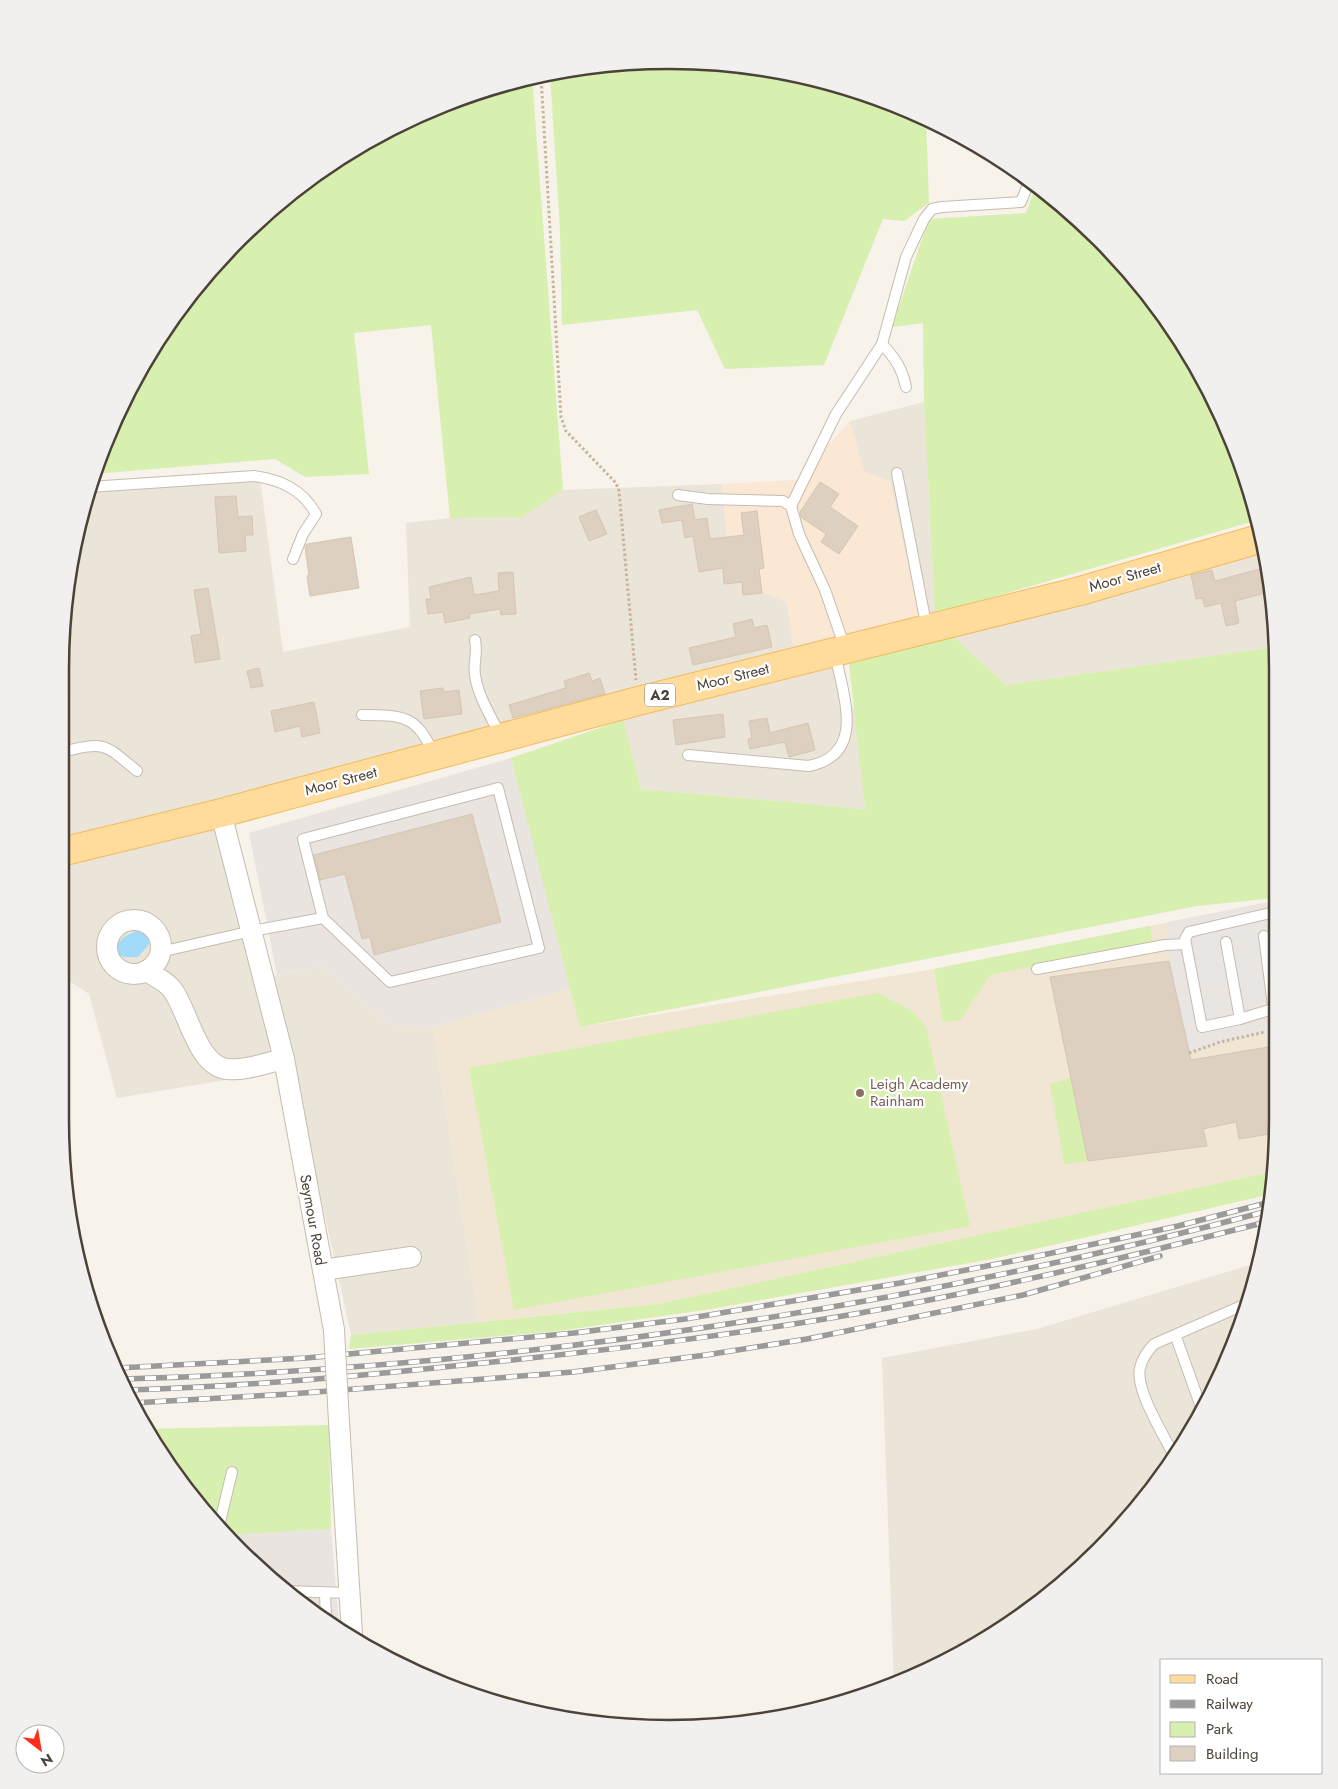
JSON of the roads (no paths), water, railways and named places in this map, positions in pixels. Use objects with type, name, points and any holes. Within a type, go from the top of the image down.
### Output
[{"type":"main road","name":"Moor Street","points":[[69,850],[221,813],[638,701],[1080,591],[1255,540]]},
{"type":"street","name":"Seymour Road","points":[[221,813],[284,1059],[334,1330],[352,1629]]},
{"type":"street","points":[[136,920],[146,923],[159,937],[160,952],[159,958],[146,971],[131,974],[115,967],[108,958],[106,946],[111,932],[123,922],[136,920]]},
{"type":"street","points":[[146,971],[170,986],[183,1006],[200,1050],[211,1061],[224,1069],[241,1069],[284,1059]]},
{"type":"street","points":[[323,1270],[411,1258]]},
{"type":"lane","points":[[791,506],[836,414],[882,344],[906,257],[924,220],[932,209],[1022,202],[1027,188]]},
{"type":"lane","points":[[882,344],[902,369],[906,387]]},
{"type":"lane","points":[[897,473],[927,629]]},
{"type":"lane","points":[[97,487],[254,476],[278,479],[310,503],[316,514],[303,534],[293,559]]},
{"type":"lane","points":[[678,495],[708,499],[783,501],[791,506],[800,534],[826,590],[840,650],[847,719],[847,732],[842,744],[835,755],[823,763],[808,766],[688,755]]},
{"type":"lane","points":[[475,640],[478,651],[475,674],[480,692],[501,738]]},
{"type":"lane","points":[[362,715],[394,715],[410,721],[426,735],[435,756]]},
{"type":"lane","points":[[69,750],[92,745],[106,746],[137,771]]},
{"type":"lane","points":[[498,788],[539,948],[390,982],[323,918],[303,839],[498,788]]},
{"type":"lane","points":[[1269,913],[1189,932],[1185,939],[1202,1027],[1240,1019],[1269,1010]]},
{"type":"lane","points":[[160,952],[252,931],[323,918]]},
{"type":"lane","points":[[1264,936],[1269,969]]},
{"type":"lane","points":[[1226,942],[1240,1019]]},
{"type":"lane","points":[[1037,969],[1165,945],[1186,944]]},
{"type":"lane","points":[[1171,1449],[1143,1391],[1139,1368],[1145,1355],[1154,1344],[1176,1337],[1239,1307]]},
{"type":"lane","points":[[1176,1337],[1199,1401]]},
{"type":"lane","points":[[221,1519],[232,1472]]},
{"type":"lane","points":[[299,1592],[325,1594],[349,1593]]},
{"type":"lane","points":[[325,1594],[326,1612]]},
{"type":"water","points":[[140,929],[149,932],[151,942],[138,957],[125,957],[117,954],[115,951],[118,943],[124,937]]},
{"type":"railway","points":[[123,1368],[306,1358],[574,1333],[685,1319],[900,1283],[1038,1256],[1178,1226],[1263,1204]]},
{"type":"railway","points":[[128,1379],[268,1373],[412,1362],[557,1347],[700,1328],[844,1305],[986,1277],[1128,1246],[1262,1213]]},
{"type":"railway","points":[[133,1390],[253,1384],[379,1374],[569,1354],[729,1334],[888,1308],[983,1289],[1125,1257],[1260,1223]]},
{"type":"railway","points":[[140,1403],[290,1394],[573,1372],[706,1355],[807,1339],[1023,1295],[1160,1256]]},
{"type":"place","name":"Leigh Academy Rainham","points":[[860,1093]]}]
